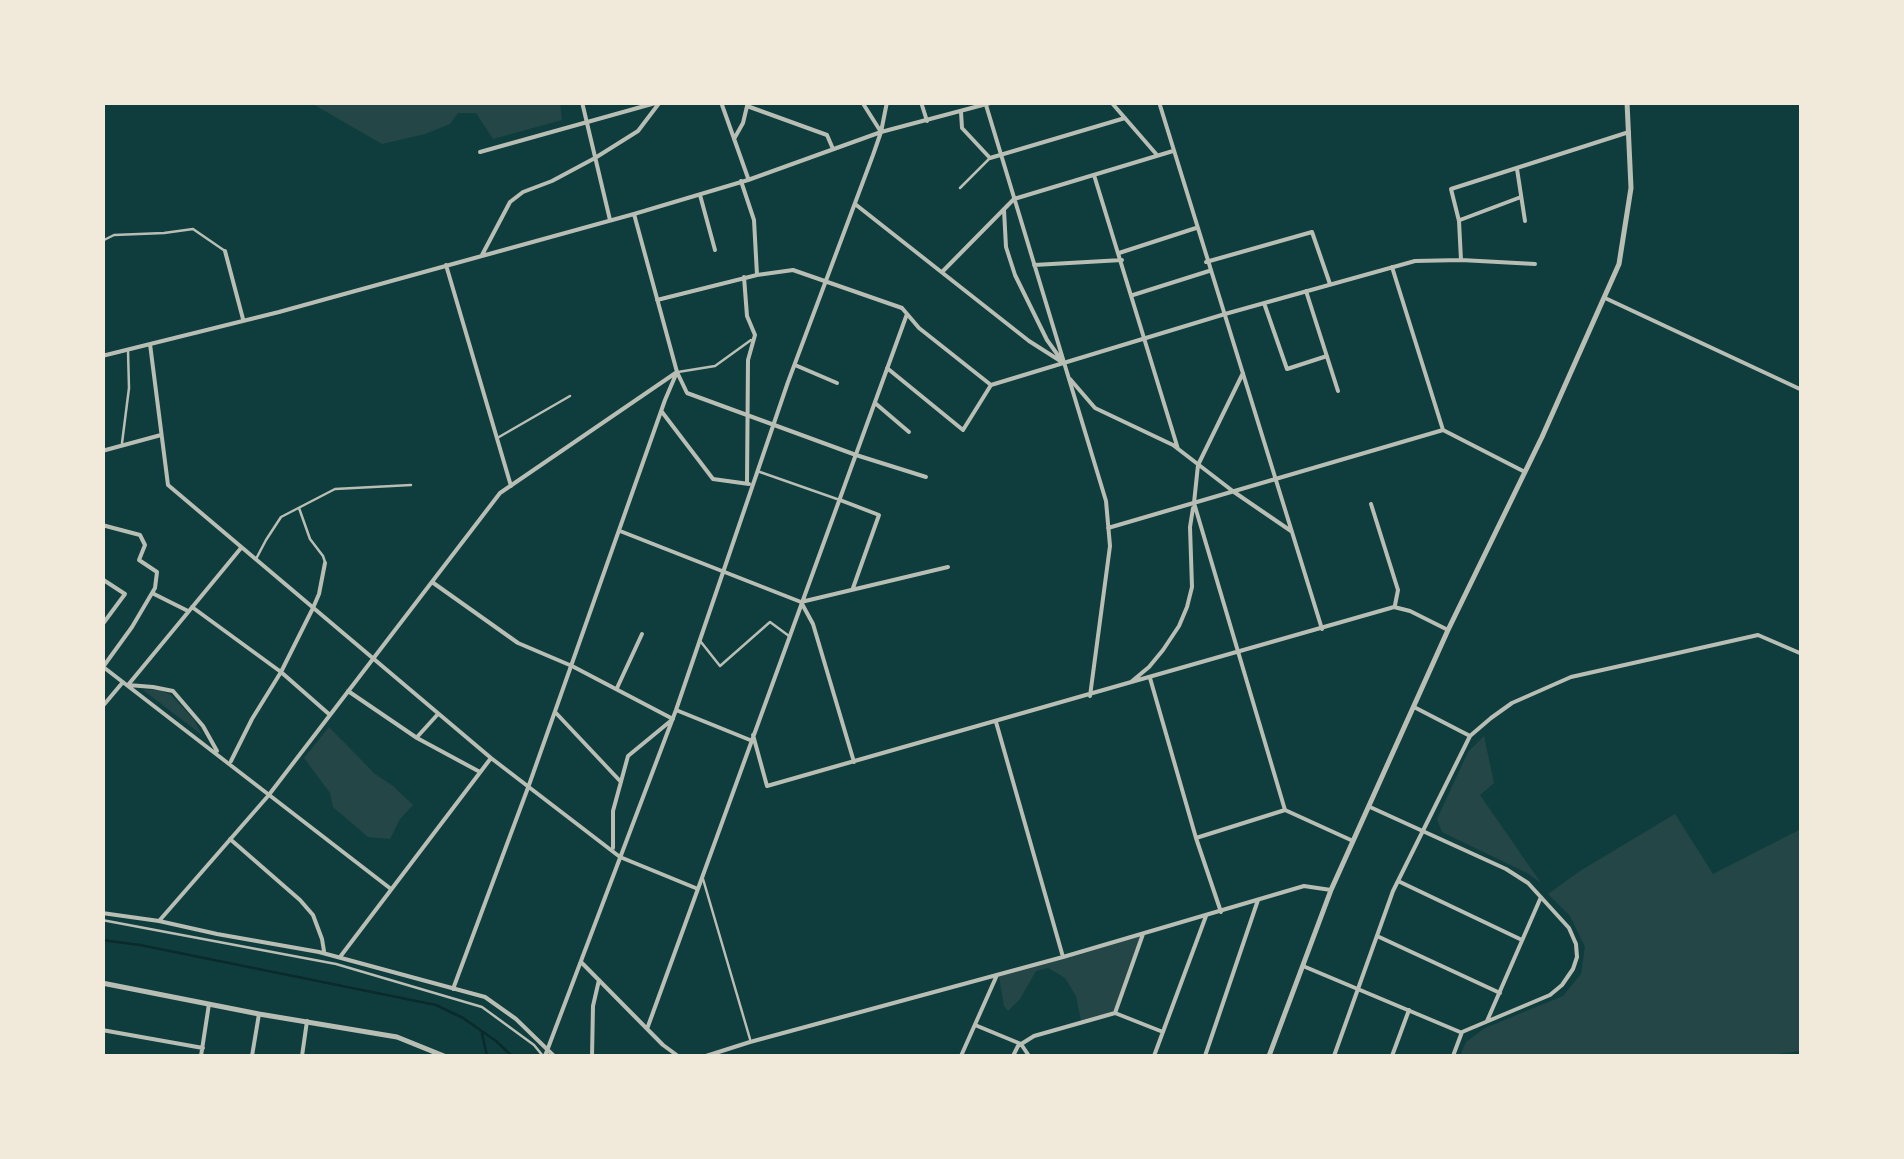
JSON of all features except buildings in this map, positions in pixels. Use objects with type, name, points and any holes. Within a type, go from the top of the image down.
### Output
[{"type":"street","points":[[582,102],[610,221]]},
{"type":"street","points":[[632,102],[633,110]]},
{"type":"street","points":[[480,152],[659,102]]},
{"type":"street","points":[[482,255],[510,202],[595,158],[638,130],[659,102]]},
{"type":"street","points":[[722,102],[754,220],[757,274]]},
{"type":"street","points":[[862,102],[881,132]]},
{"type":"street","points":[[102,917],[336,964],[482,1007],[544,1056],[676,710],[751,484],[881,132],[887,102]]},
{"type":"street","points":[[921,102],[927,121]]},
{"type":"street","points":[[102,356],[610,221],[745,181],[881,132],[994,102]]},
{"type":"street","points":[[1111,102],[1158,156]]},
{"type":"street","points":[[1159,102],[1322,629]]},
{"type":"street","points":[[1270,1056],[1331,890],[1618,264],[1631,188],[1626,102]]},
{"type":"street","points":[[734,139],[748,104],[827,134],[834,150]]},
{"type":"street","points":[[986,104],[1106,501],[1108,564],[1090,696]]},
{"type":"street","points":[[961,112],[962,128],[990,158]]},
{"type":"street","points":[[960,188],[990,158],[1125,118]]},
{"type":"street","points":[[1461,260],[1459,220],[1451,189],[1629,132]]},
{"type":"street","points":[[942,272],[1014,199],[1173,151]]},
{"type":"street","points":[[1517,169],[1526,221]]},
{"type":"street","points":[[1094,176],[1178,449]]},
{"type":"street","points":[[700,194],[715,250]]},
{"type":"street","points":[[1459,220],[1521,196]]},
{"type":"street","points":[[855,204],[1029,341],[1062,362]]},
{"type":"street","points":[[1004,209],[1006,247],[1020,286],[1062,362]]},
{"type":"street","points":[[634,214],[676,372],[687,392],[926,477]]},
{"type":"street","points":[[1034,265],[1120,257],[1196,228]]},
{"type":"street","points":[[103,240],[114,234],[164,234],[193,229],[225,250],[243,321]]},
{"type":"street","points":[[1206,262],[1312,232],[1330,284]]},
{"type":"street","points":[[887,368],[963,430],[991,385],[1264,302],[1415,261],[1535,264]]},
{"type":"street","points":[[446,265],[511,486]]},
{"type":"street","points":[[1392,267],[1443,430]]},
{"type":"street","points":[[657,300],[757,274],[793,270],[902,308],[919,328],[991,385]]},
{"type":"street","points":[[1132,295],[1209,271]]},
{"type":"street","points":[[744,278],[747,316],[754,337],[748,360],[751,484]]},
{"type":"street","points":[[1306,291],[1338,392]]},
{"type":"street","points":[[1605,298],[1802,390]]},
{"type":"street","points":[[1264,302],[1287,370],[1327,356]]},
{"type":"street","points":[[647,1029],[907,314]]},
{"type":"street","points":[[159,921],[270,794],[500,494],[676,372],[715,366],[754,337]]},
{"type":"street","points":[[150,344],[168,485],[438,714],[620,857],[698,889]]},
{"type":"street","points":[[122,446],[129,388],[128,350]]},
{"type":"street","points":[[795,365],[837,383]]},
{"type":"street","points":[[454,989],[676,372]]},
{"type":"street","points":[[1128,684],[1149,668],[1188,607],[1192,588],[1190,527],[1198,464],[1243,372]]},
{"type":"street","points":[[1066,375],[1094,408],[1178,449],[1292,531]]},
{"type":"street","points":[[497,438],[570,396]]},
{"type":"street","points":[[875,403],[909,432]]},
{"type":"street","points":[[661,411],[713,479],[751,484]]},
{"type":"street","points":[[1108,528],[1443,430],[1525,472]]},
{"type":"street","points":[[102,451],[162,435]]},
{"type":"street","points":[[758,472],[879,515],[852,590]]},
{"type":"street","points":[[256,560],[281,517],[335,490],[412,486]]},
{"type":"street","points":[[1194,503],[1285,810]]},
{"type":"street","points":[[1370,504],[1398,590],[1394,607]]},
{"type":"street","points":[[230,763],[319,594],[325,564],[310,539],[299,508]]},
{"type":"street","points":[[102,526],[140,535],[145,545],[139,560],[158,572],[155,588],[103,666],[391,888]]},
{"type":"street","points":[[620,531],[801,602],[948,567]]},
{"type":"street","points":[[102,707],[241,548]]},
{"type":"street","points":[[102,579],[125,594],[102,626]]},
{"type":"street","points":[[432,582],[518,643],[572,666],[672,719]]},
{"type":"street","points":[[152,593],[190,609],[280,672],[330,715]]},
{"type":"street","points":[[801,602],[812,624],[854,762]]},
{"type":"street","points":[[752,737],[768,786],[1394,607],[1410,610],[1448,630]]},
{"type":"street","points":[[700,641],[720,666],[770,622],[789,636]]},
{"type":"street","points":[[616,689],[642,634]]},
{"type":"street","points":[[1334,1056],[1398,881],[1470,736],[1512,703],[1571,676],[1610,666],[1758,635],[1802,654]]},
{"type":"street","points":[[1150,678],[1221,912]]},
{"type":"street","points":[[125,683],[173,691],[203,726],[220,756]]},
{"type":"street","points":[[348,690],[417,738],[481,772]]},
{"type":"street","points":[[1414,707],[1470,736]]},
{"type":"street","points":[[676,710],[752,737]]},
{"type":"street","points":[[555,712],[621,782]]},
{"type":"street","points":[[417,738],[438,714]]},
{"type":"street","points":[[613,851],[613,811],[628,756],[672,719]]},
{"type":"street","points":[[996,722],[1064,957]]},
{"type":"street","points":[[339,958],[492,758]]},
{"type":"street","points":[[1302,966],[1462,1032],[1550,994],[1573,969],[1576,944],[1569,928],[1528,884],[1506,869],[1370,806]]},
{"type":"street","points":[[1196,838],[1285,810],[1354,842]]},
{"type":"street","points":[[230,839],[300,900],[312,915],[325,954]]},
{"type":"street","points":[[702,878],[750,1042]]},
{"type":"street","points":[[1398,881],[1522,940]]},
{"type":"street","points":[[706,1056],[1304,886],[1331,890]]},
{"type":"street","points":[[1487,1022],[1541,897]]},
{"type":"street","points":[[1205,1056],[1258,900]]},
{"type":"street","points":[[1154,1056],[1206,916]]},
{"type":"street","points":[[102,917],[159,921],[325,954],[485,997],[516,1019],[554,1056]]},
{"type":"street","points":[[1115,1013],[1143,934]]},
{"type":"street","points":[[1377,936],[1500,993]]},
{"type":"street","points":[[582,962],[678,1056]]},
{"type":"street","points":[[961,1056],[997,975]]},
{"type":"street","points":[[592,1056],[598,980]]},
{"type":"street","points":[[102,992],[105,984],[397,1037],[444,1056]]},
{"type":"street","points":[[202,1056],[209,1004]]},
{"type":"street","points":[[1392,1056],[1409,1010]]},
{"type":"street","points":[[1013,1056],[1021,1044],[1034,1036],[1115,1013],[1163,1032]]},
{"type":"street","points":[[252,1056],[259,1014]]},
{"type":"street","points":[[302,1056],[308,1021]]},
{"type":"street","points":[[975,1025],[1021,1044],[1029,1056]]},
{"type":"street","points":[[102,1030],[203,1048]]},
{"type":"street","points":[[1453,1056],[1462,1032]]},
{"type":"shaded area","points":[[311,103],[560,103],[562,120],[493,139],[476,113],[458,113],[450,124],[382,144]]},
{"type":"shaded area","points":[[143,690],[171,695],[202,735]]},
{"type":"shaded area","points":[[329,727],[375,774],[413,805],[390,839],[368,837],[333,807],[330,793],[304,758]]},
{"type":"shaded area","points":[[1484,736],[1494,783],[1480,795],[1541,883],[1442,832],[1437,819],[1468,752]]},
{"type":"shaded area","points":[[1675,814],[1713,874],[1801,829],[1801,1051],[1760,1056],[1460,1056],[1466,1042],[1485,1028],[1563,996],[1581,974],[1585,947],[1570,916],[1548,894]]},
{"type":"shaded area","points":[[1141,936],[1114,1012],[1081,1021],[1076,996],[1065,978],[1048,968],[1036,971],[1008,1011],[1004,1006],[999,976]]},
{"type":"waterway","points":[[102,940],[436,1005],[463,1018],[512,1056]]},
{"type":"waterway","points":[[482,1033],[487,1056]]}]
